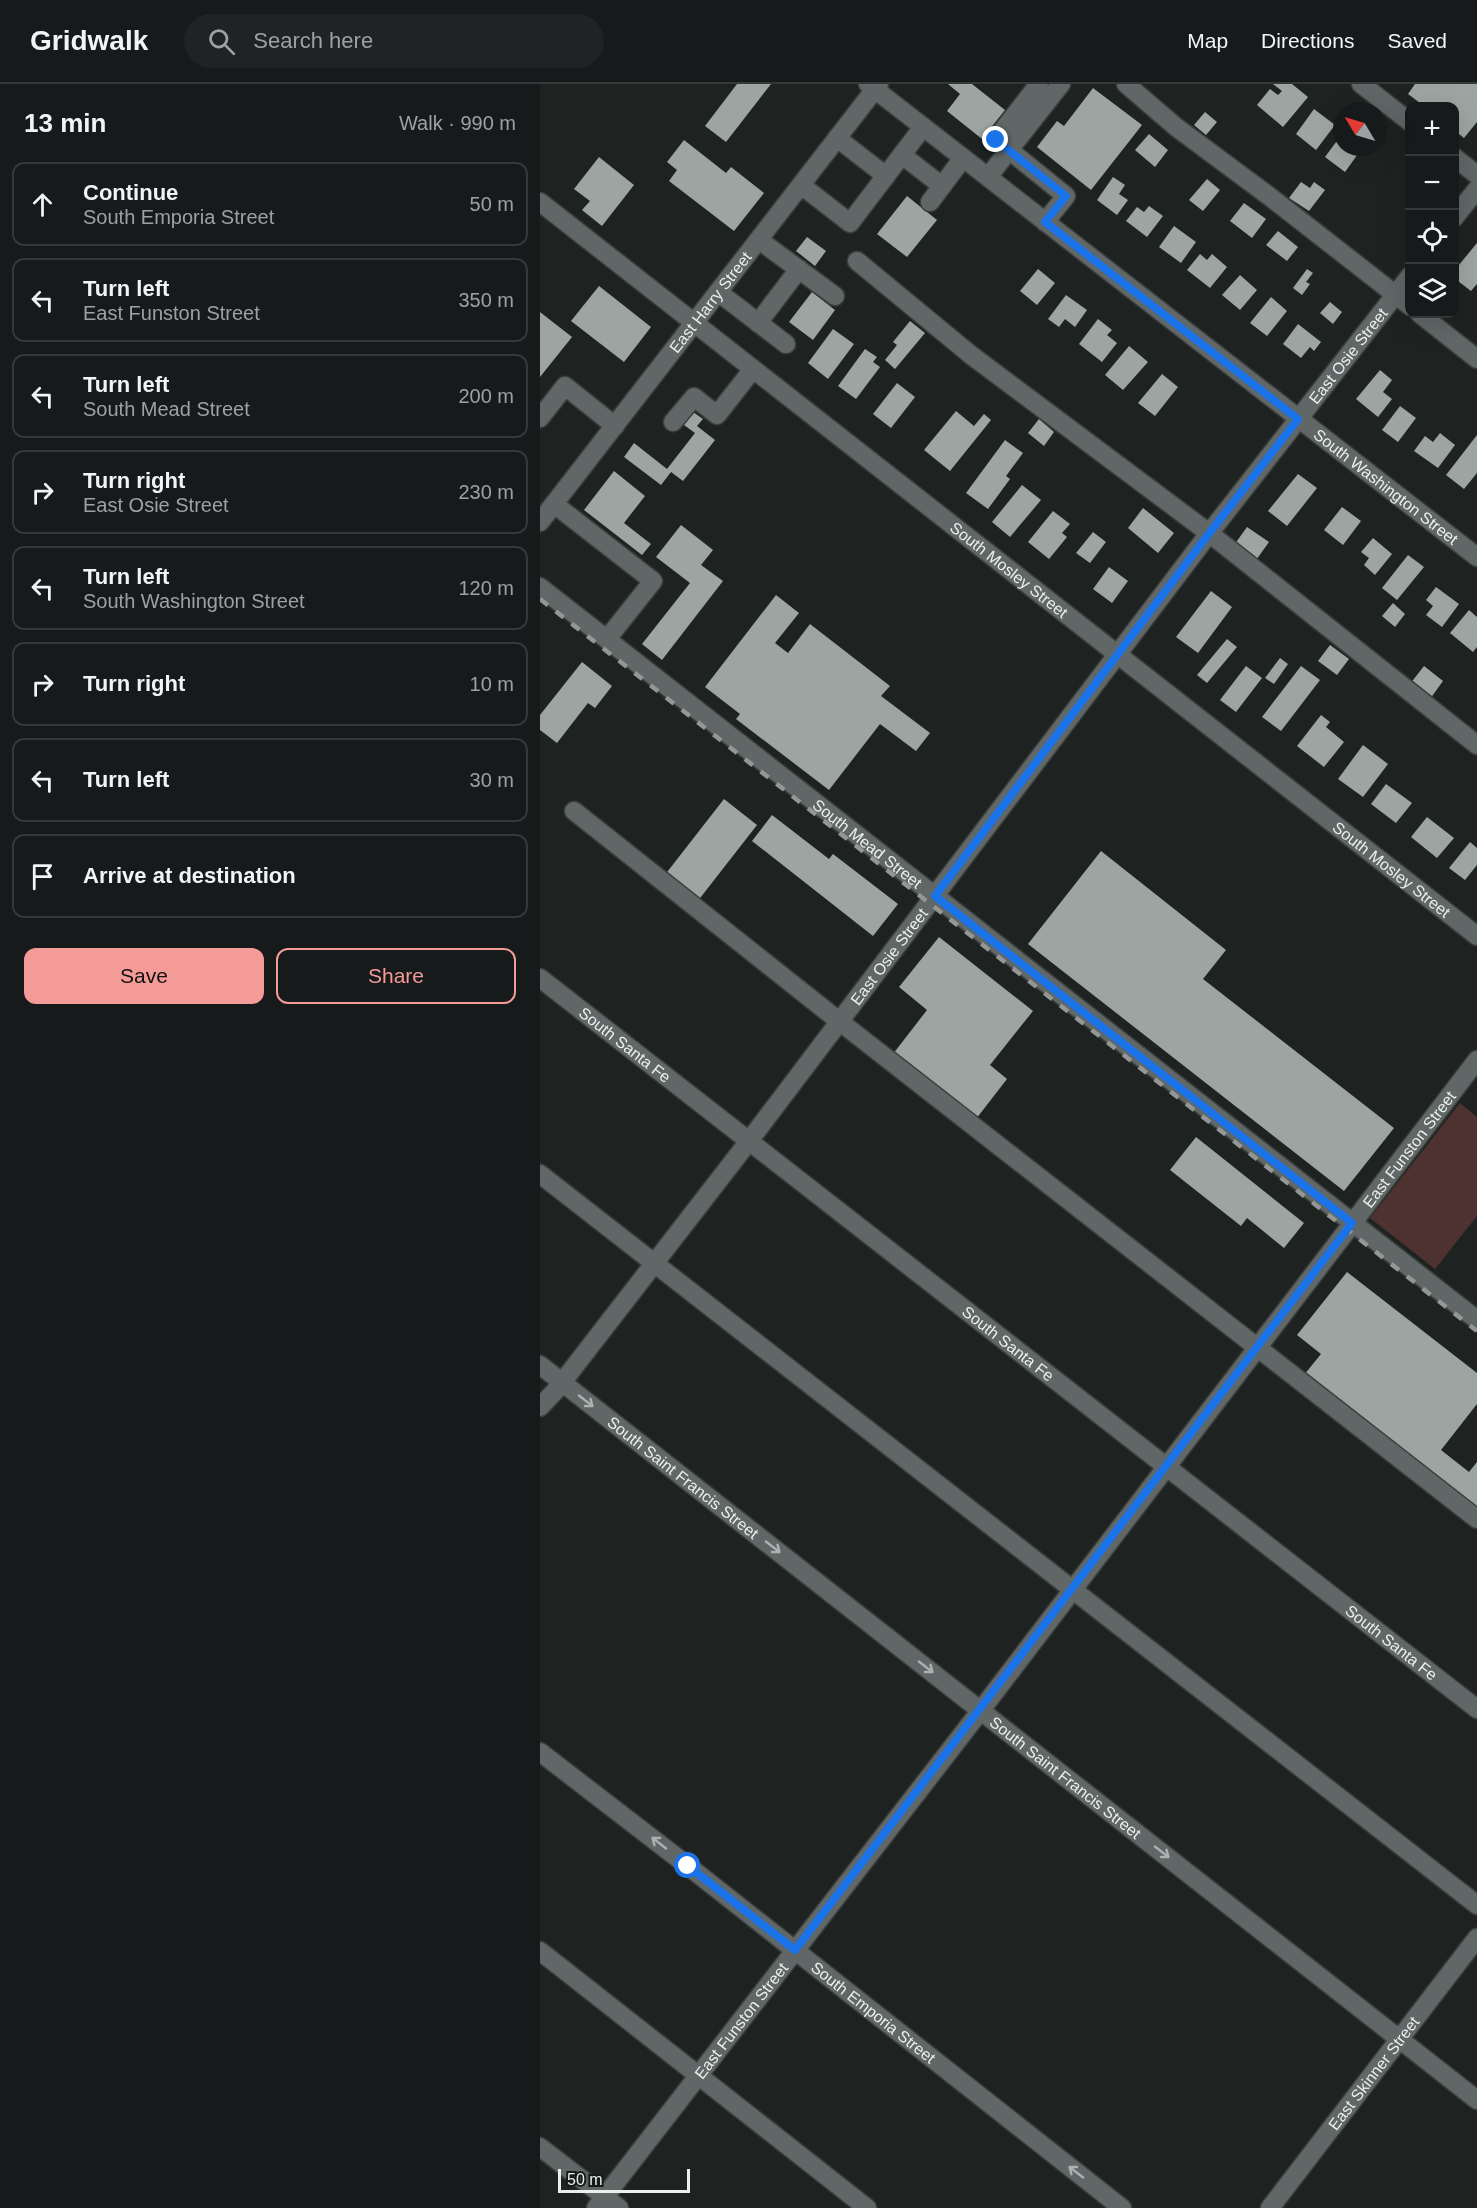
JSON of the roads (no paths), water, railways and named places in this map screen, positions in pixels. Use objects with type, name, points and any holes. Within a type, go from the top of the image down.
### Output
[{"type":"street","points":[[1039,84],[996,140],[1066,196],[1045,222]]},
{"type":"street","points":[[988,177],[1061,84]]},
{"type":"street","points":[[1126,84],[1176,127],[1402,300]]},
{"type":"street","points":[[1361,84],[1405,118]]},
{"type":"street","name":"South Washington Street","points":[[874,86],[923,127],[1477,557]]},
{"type":"street","name":"East Harry Street","points":[[540,522],[759,240],[874,86]]},
{"type":"street","points":[[801,185],[850,223],[923,127]]},
{"type":"street","points":[[837,138],[886,176]]},
{"type":"street","points":[[902,155],[942,186]]},
{"type":"street","points":[[930,201],[963,158]]},
{"type":"street","points":[[1459,160],[1477,175]]},
{"type":"street","points":[[1459,213],[1477,189]]},
{"type":"street","name":"South Mosley Street","points":[[540,201],[1477,936]]},
{"type":"street","points":[[759,240],[835,296]]},
{"type":"street","points":[[857,261],[971,355],[1209,533],[1477,744]]},
{"type":"street","points":[[758,322],[799,269]]},
{"type":"street","points":[[718,292],[786,344]]},
{"type":"street","name":"East Osie Street","points":[[540,1407],[654,1264],[1209,533],[1298,419],[1402,300]]},
{"type":"street","points":[[1425,318],[1477,358]]},
{"type":"street","points":[[673,422],[694,397],[717,415],[753,369]]},
{"type":"street","points":[[540,418],[565,386],[615,426]]},
{"type":"street","points":[[554,504],[653,581],[607,639]]},
{"type":"street","name":"South Mead Street","points":[[540,587],[1477,1320]]},
{"type":"street","points":[[574,811],[1477,1519]]},
{"type":"street","name":"South Santa Fe","points":[[540,978],[1477,1709]]},
{"type":"street","name":"East Funston Street","points":[[607,2204],[698,2077],[1477,1060]]},
{"type":"street","points":[[540,1174],[1477,1905]]},
{"type":"street","name":"South Saint Francis Street","points":[[540,1365],[1477,2100]]},
{"type":"street","name":"South Emporia Street","points":[[540,1752],[1122,2208]]},
{"type":"street","name":"East Skinner Street","points":[[1270,2208],[1477,1938]]},
{"type":"street","points":[[540,1951],[867,2208]]},
{"type":"street","points":[[540,2147],[607,2204]]},
{"type":"railway","points":[[540,599],[1477,1331]]}]
